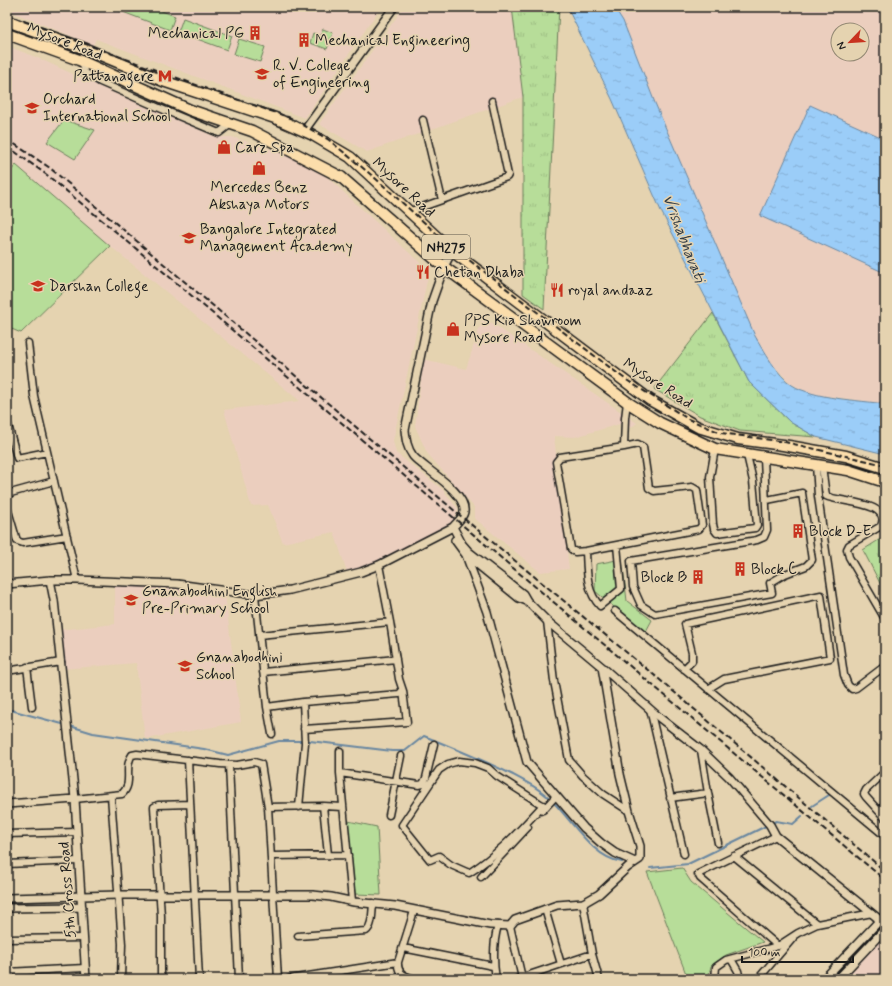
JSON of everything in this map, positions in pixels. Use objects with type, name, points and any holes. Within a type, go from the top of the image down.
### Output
[{"type":"highway","name":"Mysore Road","points":[[7,21],[86,49],[163,81],[275,118],[304,131],[350,157],[452,252],[650,400],[698,427],[738,439],[846,456],[885,468]]},
{"type":"highway","name":"Mysore Road","points":[[7,34],[83,62],[190,110],[252,131],[341,177],[444,267],[627,402],[660,423],[715,449],[848,470],[885,482]]},
{"type":"street","points":[[304,131],[394,7]]},
{"type":"street","points":[[408,212],[507,177],[508,175],[492,101]]},
{"type":"street","points":[[424,120],[442,200]]},
{"type":"street","points":[[7,584],[50,580],[77,580],[177,584],[255,595],[298,588],[361,572],[379,565],[454,526],[462,517],[464,510],[462,501],[446,483],[414,457],[407,445],[404,430],[432,301],[444,267],[452,252]]},
{"type":"street","points":[[28,343],[32,384],[77,580]]},
{"type":"street","points":[[624,447],[627,402]]},
{"type":"street","points":[[7,421],[17,458],[47,452]]},
{"type":"street","points":[[638,444],[643,448],[649,488],[654,491],[692,487],[697,490],[702,525],[699,529],[617,545],[586,552],[575,552],[571,549],[556,462],[560,458],[638,444]]},
{"type":"street","points":[[715,449],[710,477],[710,487],[713,524],[717,533],[755,528],[757,525],[752,480],[747,455]]},
{"type":"street","points":[[764,457],[767,530],[763,538],[631,561],[633,587],[641,605],[655,614],[772,593],[770,583],[785,574],[806,566],[812,560],[802,493],[766,500]]},
{"type":"street","points":[[819,466],[818,496],[844,675],[848,685],[852,689],[856,688],[885,666]]},
{"type":"street","points":[[819,466],[826,496]]},
{"type":"street","points":[[7,494],[54,481]]},
{"type":"street","points":[[818,496],[826,496],[871,506],[881,511],[884,517],[881,526],[848,545],[847,549],[885,619]]},
{"type":"street","points":[[7,507],[17,541],[22,543],[67,536]]},
{"type":"street","points":[[454,526],[453,536],[456,543],[466,556],[519,598],[527,601]]},
{"type":"street","points":[[454,526],[462,544],[469,552],[523,594],[527,601],[547,621],[650,709],[701,750],[729,777],[769,824],[776,836],[883,922],[824,979]]},
{"type":"street","points":[[586,552],[588,584],[592,594],[600,606],[621,589],[617,545]]},
{"type":"street","points":[[466,556],[487,612],[527,762],[554,798],[584,828],[601,843],[616,853],[635,862]]},
{"type":"street","points":[[304,729],[407,722],[379,565]]},
{"type":"street","name":"5th Cross Road","points":[[50,580],[54,600],[76,799],[76,832],[82,896],[86,979]]},
{"type":"street","points":[[255,595],[267,707],[272,734]]},
{"type":"street","points":[[684,669],[692,661],[692,653],[685,624],[821,595],[830,658],[724,678],[708,689]]},
{"type":"street","points":[[615,611],[885,836]]},
{"type":"street","points":[[547,621],[554,681],[569,760],[583,776],[603,794],[629,811]]},
{"type":"street","points":[[259,635],[390,622]]},
{"type":"street","points":[[263,672],[396,659]]},
{"type":"street","points":[[7,671],[60,662]]},
{"type":"street","points":[[27,667],[32,707]]},
{"type":"street","points":[[510,926],[515,920],[545,909],[583,903],[599,894],[640,859],[640,846],[629,811],[620,774],[602,667]]},
{"type":"street","points":[[267,707],[303,702],[399,694],[402,691]]},
{"type":"street","points":[[299,807],[305,740],[303,702]]},
{"type":"street","points":[[650,709],[684,854]]},
{"type":"street","points":[[340,773],[419,785],[423,784],[426,778],[434,744]]},
{"type":"street","points":[[701,750],[718,842]]},
{"type":"street","points":[[340,751],[340,773],[352,901]]},
{"type":"street","points":[[7,804],[122,794],[126,790],[129,782],[128,760],[132,755],[138,754],[229,765],[254,762],[261,764],[268,807],[278,979]]},
{"type":"street","points":[[389,815],[401,756]]},
{"type":"street","points":[[188,760],[199,979]]},
{"type":"street","points":[[501,853],[469,873],[451,865],[439,856],[430,860],[402,825],[439,770],[448,764],[459,761],[475,763],[488,768],[497,776],[545,806]]},
{"type":"street","points":[[229,765],[239,979]]},
{"type":"street","points":[[885,772],[866,790],[864,794],[885,818]]},
{"type":"street","points":[[670,798],[708,793]]},
{"type":"street","points":[[111,796],[122,944],[121,979]]},
{"type":"street","points":[[481,877],[501,853],[554,798]]},
{"type":"street","points":[[161,979],[160,916],[154,807],[158,805],[190,804]]},
{"type":"street","points":[[879,811],[885,805]]},
{"type":"street","points":[[323,806],[328,855]]},
{"type":"street","points":[[268,807],[323,806],[343,808]]},
{"type":"street","points":[[7,834],[76,832]]},
{"type":"street","points":[[776,836],[698,874],[700,878],[778,946]]},
{"type":"street","points":[[270,856],[348,855]]},
{"type":"street","points":[[734,856],[817,924]]},
{"type":"street","points":[[7,864],[78,861]]},
{"type":"street","points":[[7,898],[119,895],[319,896],[490,925],[510,926]]},
{"type":"street","points":[[583,903],[592,954],[599,979]]},
{"type":"street","points":[[298,936],[366,931],[370,926],[373,904]]},
{"type":"street","points":[[7,908],[82,907]]},
{"type":"street","points":[[545,909],[561,964]]},
{"type":"street","points":[[414,911],[398,962],[401,974],[414,979]]},
{"type":"street","points":[[715,979],[716,967],[726,960],[778,946],[798,933],[817,924],[872,913]]},
{"type":"street","points":[[496,979],[493,966],[495,935],[498,926]]},
{"type":"street","points":[[510,926],[524,978],[592,954]]},
{"type":"street","points":[[838,979],[885,929]]},
{"type":"street","points":[[758,979],[798,933]]},
{"type":"street","points":[[7,939],[83,938]]},
{"type":"street","points":[[403,948],[493,966]]},
{"type":"street","points":[[731,959],[738,971],[740,979]]},
{"type":"street","points":[[289,979],[398,962]]},
{"type":"street","points":[[7,972],[85,968]]},
{"type":"shaded area","name":"R. V. College of Engineering","points":[[7,7],[381,7],[305,118],[96,39],[93,45],[7,10]]},
{"type":"shaded area","points":[[404,7],[512,7],[523,97],[367,152],[319,124]]},
{"type":"shaded area","points":[[614,7],[885,7],[885,404],[811,394],[791,384],[772,364],[755,336],[655,103],[623,21]]},
{"type":"shaded area","points":[[7,46],[38,58],[216,137],[232,137],[280,152],[325,175],[429,271],[393,441],[396,453],[443,490],[458,509],[452,526],[384,563],[348,575],[334,532],[283,543],[268,505],[251,506],[224,410],[300,401],[110,246],[21,333],[7,327],[7,175],[16,165],[7,158]]},
{"type":"shaded area","points":[[483,317],[637,423],[630,428],[623,423],[575,437],[554,436],[569,569],[540,572],[474,518],[474,507],[427,453],[415,426],[423,359],[466,369]]},
{"type":"shaded area","name":"Gnanabodhini School","points":[[115,586],[173,588],[225,595],[241,722],[145,739],[136,663],[62,669],[58,630],[115,624]]},
{"type":"shaded area","points":[[885,936],[885,979],[845,979]]},
{"type":"green space","points":[[116,7],[151,7],[175,16],[170,30],[115,9]]},
{"type":"green space","points":[[512,7],[559,7],[544,309],[523,294],[523,97]]},
{"type":"green space","points":[[183,18],[232,36],[227,50],[178,32]]},
{"type":"green space","points":[[323,29],[333,33],[327,49],[310,43],[313,33],[320,36]]},
{"type":"green space","points":[[239,39],[265,47],[260,62],[234,54]]},
{"type":"green space","points":[[64,120],[95,130],[75,159],[47,142]]},
{"type":"green space","name":"Darshan College","points":[[16,165],[110,246],[21,333],[7,327],[7,175]]},
{"type":"green space","points":[[713,313],[749,382],[790,422],[816,437],[740,431],[700,416],[654,389]]},
{"type":"green space","points":[[885,536],[885,593],[863,550]]},
{"type":"green space","points":[[622,559],[627,601],[652,620],[645,633],[595,591],[596,564]]},
{"type":"green space","points":[[348,821],[377,827],[381,895],[355,894]]},
{"type":"green space","points":[[682,868],[691,882],[763,942],[726,955],[711,966],[708,979],[688,979],[647,872]]},
{"type":"green space","points":[[870,935],[872,938],[833,979],[828,979]]},
{"type":"water","name":"Vrishabhavati","points":[[567,7],[614,7],[623,21],[655,103],[755,336],[771,362],[786,381],[801,390],[824,396],[885,404],[885,454],[816,437],[790,422],[749,382],[661,211],[612,99]]},
{"type":"water","points":[[810,105],[885,139],[885,273],[760,216]]},
{"type":"waterway","points":[[7,709],[66,725]]},
{"type":"waterway","points":[[70,726],[93,733],[204,749],[228,755],[279,741],[310,741],[392,751],[405,751],[424,736],[490,764],[535,788],[551,800],[585,839],[602,854],[622,862]]},
{"type":"waterway","points":[[812,806],[829,795]]},
{"type":"waterway","points":[[772,823],[776,821],[793,824],[802,816]]},
{"type":"waterway","points":[[650,868],[688,864],[768,825]]},
{"type":"railway","points":[[7,15],[210,90],[291,118],[329,140],[375,178],[448,244],[625,379],[688,419],[721,433],[785,442],[885,465]]},
{"type":"railway","points":[[7,139],[50,168],[462,517],[660,680],[885,871]]},
{"type":"railway","points":[[7,146],[47,175],[127,241],[532,584],[885,880]]},
{"type":"place","name":"Mechanical PG","points":[[255,33]]},
{"type":"place","name":"Mechanical Engineering","points":[[304,40]]},
{"type":"place","name":"R. V. College of Engineering","points":[[262,74]]},
{"type":"place","name":"Pattanagere","points":[[165,76]]},
{"type":"place","name":"Orchard International School","points":[[32,108]]},
{"type":"place","name":"Carz Spa","points":[[224,147]]},
{"type":"place","name":"Mercedes Benz Akshaya Motors","points":[[259,168]]},
{"type":"place","name":"Bangalore Integrated Management Academy","points":[[189,238]]},
{"type":"place","name":"Chetan Dhaba","points":[[423,272]]},
{"type":"place","name":"Darshan College","points":[[38,286]]},
{"type":"place","name":"royal andaaz","points":[[557,290]]},
{"type":"place","name":"PPS Kia Showroom Mysore Road","points":[[453,329]]},
{"type":"place","name":"Block D-E","points":[[798,531]]},
{"type":"place","name":"Block C","points":[[740,569]]},
{"type":"place","name":"Block B","points":[[698,577]]},
{"type":"place","name":"Gnanabodhini English Pre-Primary School","points":[[131,600]]},
{"type":"place","name":"Gnanabodhini School","points":[[185,666]]}]
